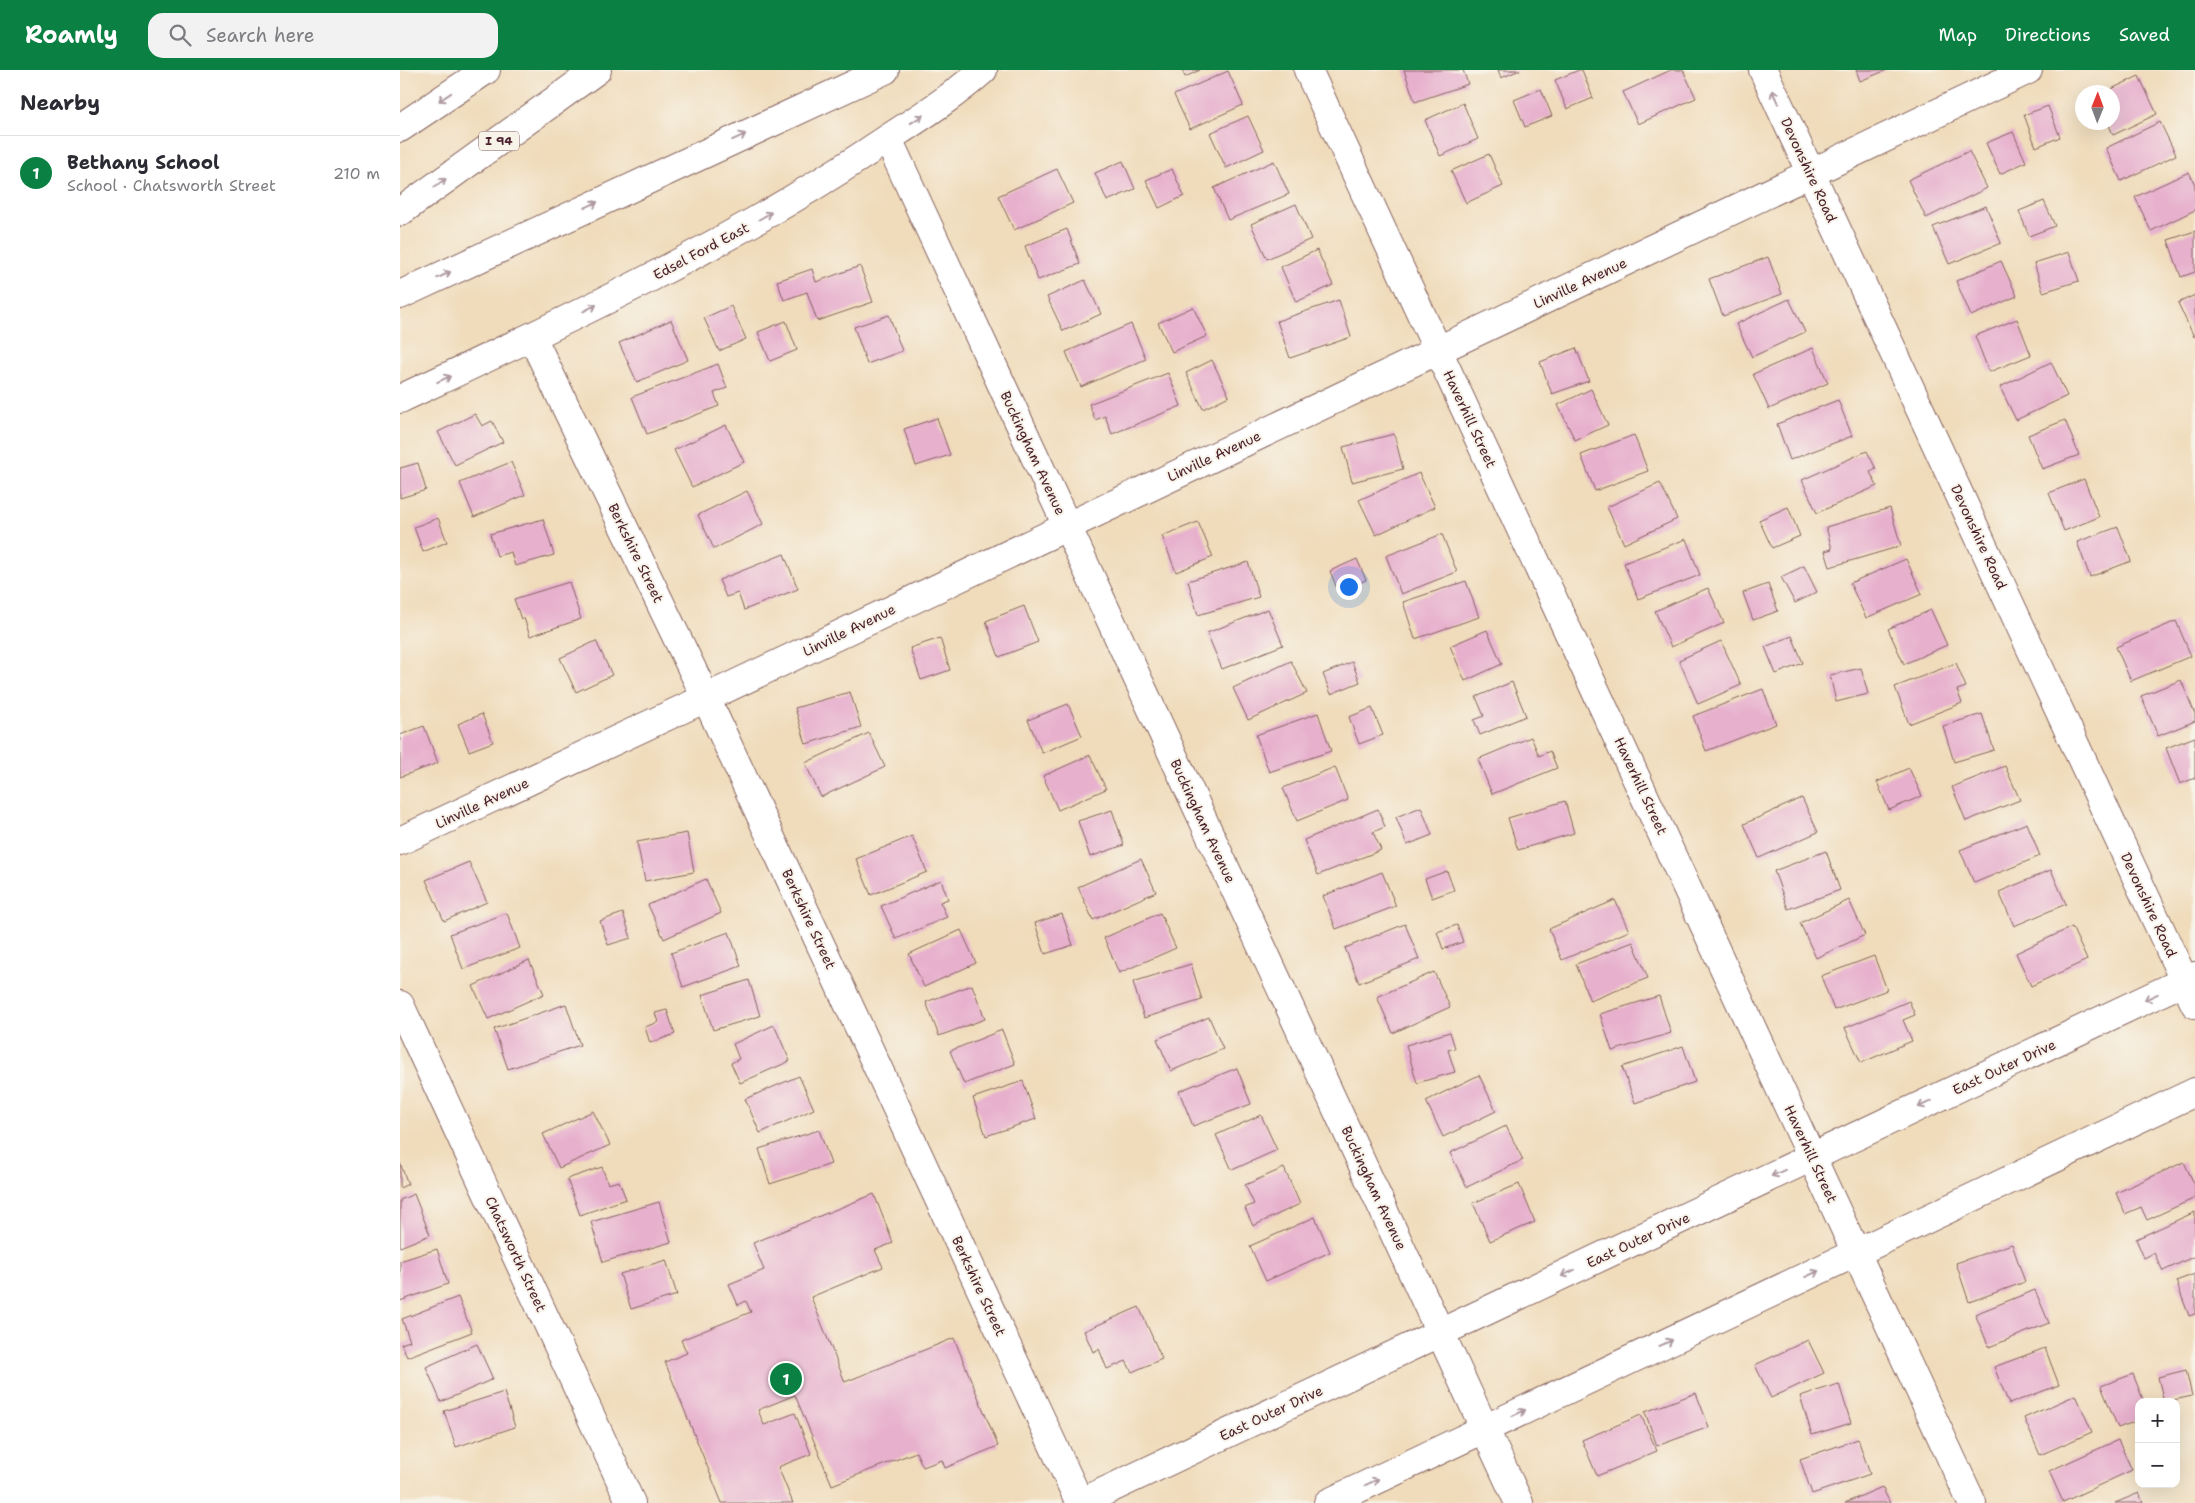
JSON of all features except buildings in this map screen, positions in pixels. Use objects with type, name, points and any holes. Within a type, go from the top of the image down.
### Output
[{"type":"main road","points":[[400,128],[486,70]]},
{"type":"main road","name":"I 94","points":[[400,212],[597,70]]},
{"type":"main road","points":[[400,295],[885,70]]},
{"type":"main road","name":"Edsel Ford East","points":[[400,400],[532,337],[708,249],[818,184],[888,139],[959,92],[983,70]]},
{"type":"main road","name":"Haverhill Street","points":[[1308,70],[1972,1503]]},
{"type":"main road","name":"Devonshire Road","points":[[1763,70],[2191,987]]},
{"type":"main road","name":"Linville Avenue","points":[[400,841],[706,698],[2028,70]]},
{"type":"main road","name":"Buckingham Avenue","points":[[888,139],[1519,1503]]},
{"type":"main road","name":"Berkshire Street","points":[[532,337],[706,698],[1080,1503]]},
{"type":"main road","name":"East Outer Drive","points":[[1080,1503],[1813,1157],[2191,987]]},
{"type":"main road","name":"Chatsworth Street","points":[[400,1005],[631,1503]]},
{"type":"main road","points":[[1328,1503],[2195,1092]]},
{"type":"place","name":"Bethany School","points":[[786,1379]]}]
